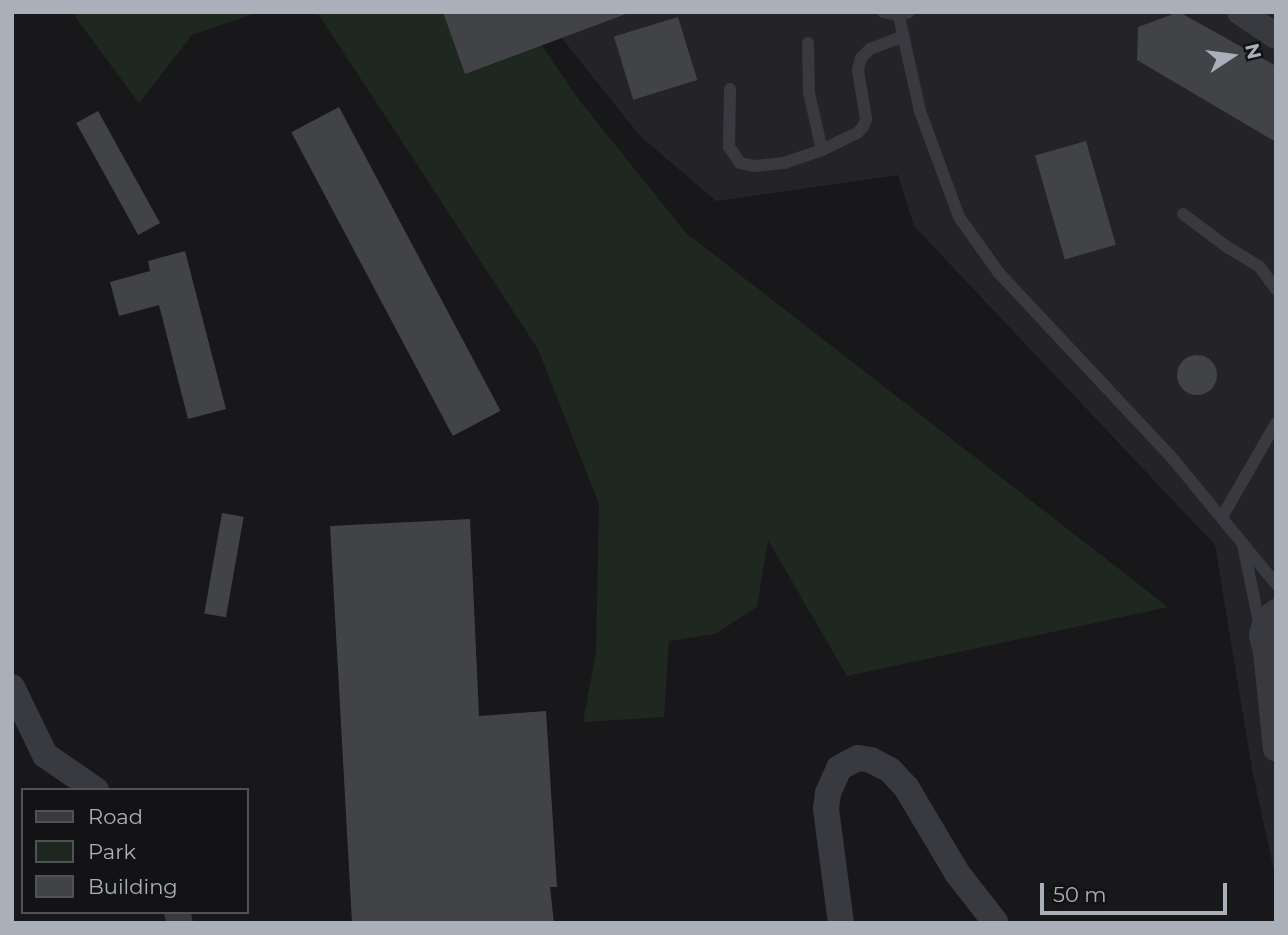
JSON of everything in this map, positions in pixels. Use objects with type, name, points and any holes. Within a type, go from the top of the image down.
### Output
[{"type":"street","points":[[1240,12],[1276,36]]},
{"type":"street","points":[[1276,612],[1266,620],[1276,748]]},
{"type":"street","points":[[12,687],[45,755],[93,788]]},
{"type":"street","points":[[841,923],[826,809],[828,793],[839,768],[858,758],[871,760],[890,770],[906,787],[957,873],[996,923]]},
{"type":"lane","points":[[883,12],[902,13],[902,37],[920,111],[959,217],[999,273],[1173,458],[1276,584]]},
{"type":"lane","points":[[730,89],[729,147],[740,163],[754,166],[784,163],[822,150],[857,133],[863,127],[866,119],[858,70],[861,58],[870,49],[902,37]]},
{"type":"lane","points":[[808,43],[809,93],[822,150]]},
{"type":"lane","points":[[1183,214],[1227,247],[1259,266],[1276,289]]},
{"type":"lane","points":[[1223,517],[1276,423]]},
{"type":"lane","points":[[1243,542],[1268,649]]},
{"type":"shaded area","points":[[541,12],[1276,12],[1276,880],[1252,769],[1215,545],[914,226],[898,175],[716,201],[641,137]]},
{"type":"green space","points":[[75,12],[259,12],[192,35],[139,103],[76,18]]},
{"type":"green space","points":[[317,12],[519,12],[579,100],[686,233],[1168,607],[847,676],[768,540],[757,607],[715,634],[669,641],[664,717],[583,722],[596,653],[599,504],[538,349]]},
{"type":"building","points":[[443,12],[626,12],[626,14],[465,74]]},
{"type":"building","points":[[1179,12],[1276,66],[1276,142],[1137,60],[1138,27]]},
{"type":"building","points":[[678,17],[697,80],[633,100],[614,37]]},
{"type":"building","points":[[339,107],[500,411],[453,436],[291,132]]},
{"type":"building","points":[[98,111],[160,223],[138,235],[76,123]]},
{"type":"building","points":[[1086,141],[1116,245],[1065,259],[1035,156]]},
{"type":"building","points":[[185,251],[226,409],[188,419],[159,305],[119,316],[110,282],[150,271],[148,261]]},
{"type":"building","points":[[1197,355],[1211,361],[1217,375],[1211,389],[1197,395],[1183,389],[1177,375],[1183,361]]},
{"type":"building","points":[[222,513],[244,517],[226,617],[204,613]]},
{"type":"building","points":[[470,519],[479,716],[546,711],[557,887],[550,887],[554,923],[352,923],[330,526]]}]
